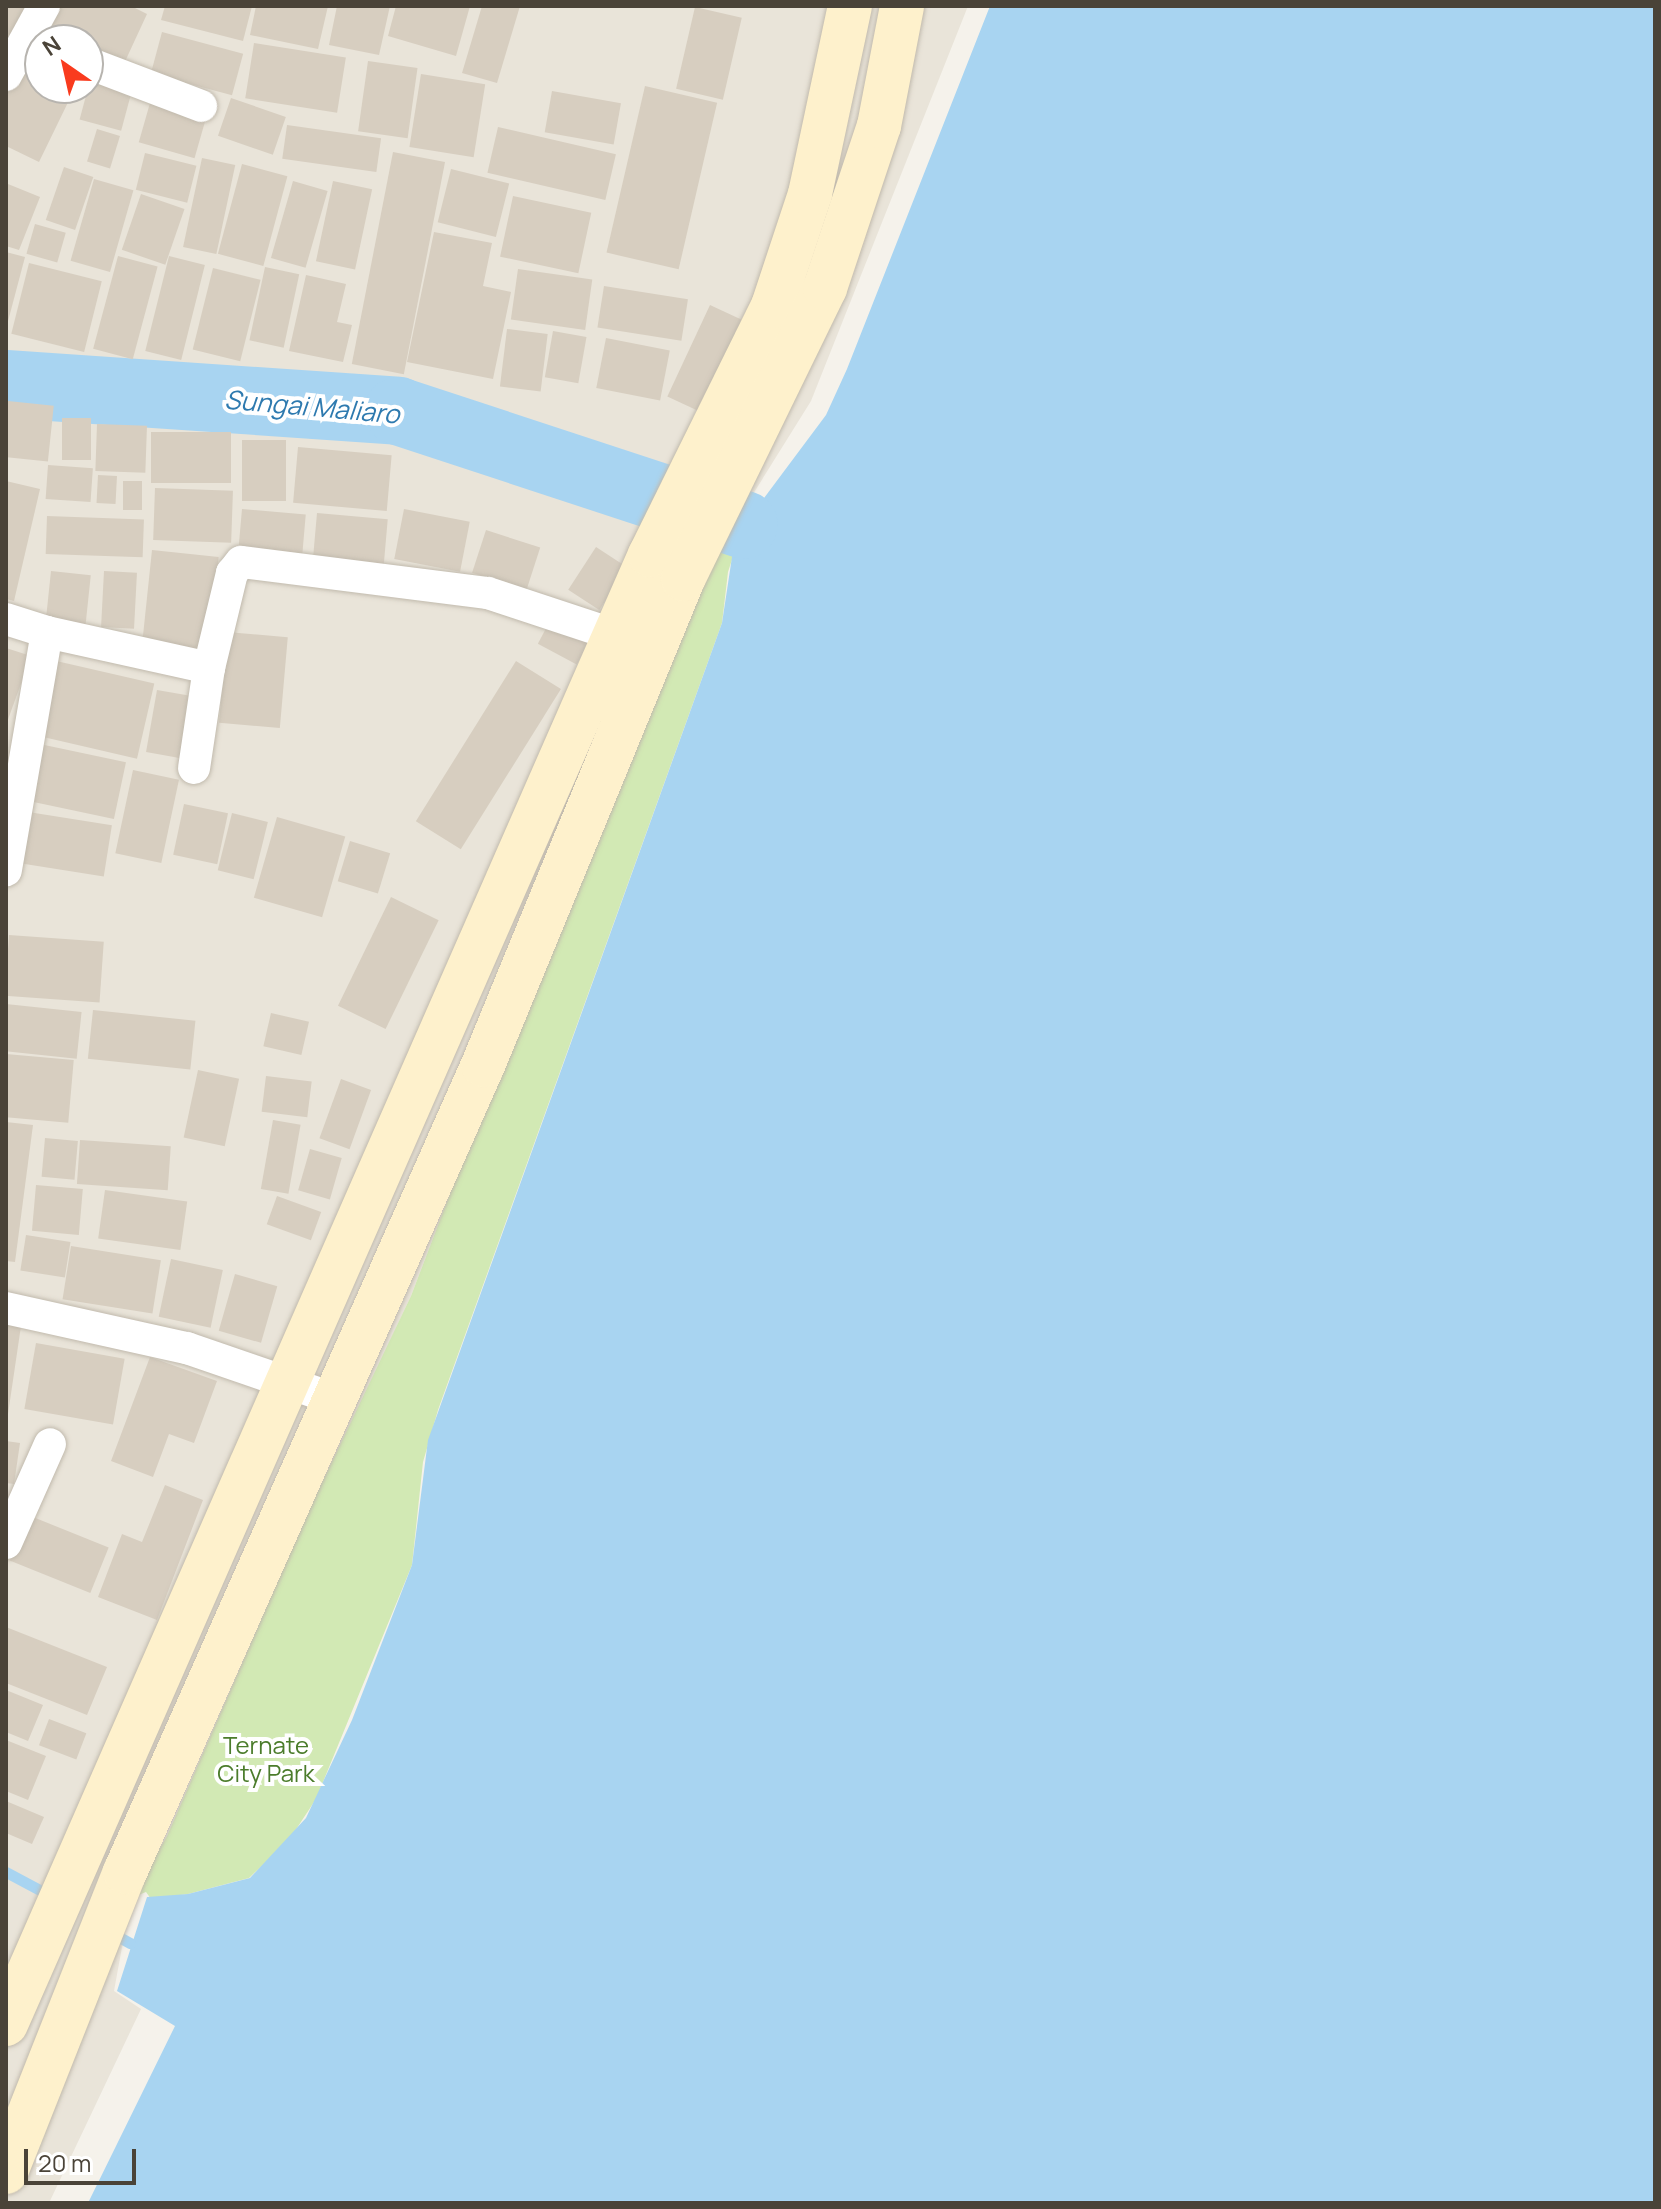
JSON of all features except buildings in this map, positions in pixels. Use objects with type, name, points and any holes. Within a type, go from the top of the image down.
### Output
[{"type":"street","points":[[737,423],[827,123],[850,6]]},
{"type":"street","points":[[6,2024],[84,1856],[289,1381],[666,567],[737,423],[825,288],[879,126],[902,6]]},
{"type":"street","points":[[6,75],[24,49]]},
{"type":"street","points":[[104,69],[201,106]]},
{"type":"street","points":[[827,123],[879,126]]},
{"type":"street","points":[[194,768],[209,668],[232,573],[241,562],[488,593],[634,641]]},
{"type":"street","points":[[6,619],[47,632],[209,668]]},
{"type":"street","points":[[6,870],[10,818],[47,632]]},
{"type":"street","points":[[6,2172],[125,1872],[483,1065],[634,641]]},
{"type":"street","points":[[6,1308],[187,1348],[335,1399]]},
{"type":"street","points":[[6,1543],[50,1444]]},
{"type":"shaded area","points":[[6,6],[968,6],[811,401],[720,547],[483,1107],[411,1296],[131,1898],[114,1991],[141,2009],[49,2203],[6,2203]]},
{"type":"green space","name":"Ternate City Park","points":[[740,535],[728,572],[722,623],[438,1410],[423,1462],[412,1565],[316,1799],[289,1840],[249,1878],[188,1894],[151,1899],[146,1892],[131,1898],[167,1836],[307,1514],[411,1296],[483,1107],[720,547]]},
{"type":"water","points":[[990,6],[1655,6],[1655,2203],[88,2203],[175,2026],[117,1991],[147,1897],[188,1894],[250,1878],[306,1818],[352,1720],[412,1565],[428,1440],[722,623],[732,557],[744,525],[826,415]]},
{"type":"waterway","name":"Sungai Maliaro","points":[[6,384],[398,411],[744,525]]},
{"type":"waterway","points":[[6,1872],[51,1896]]},
{"type":"waterway","points":[[110,1932],[130,1943]]}]
